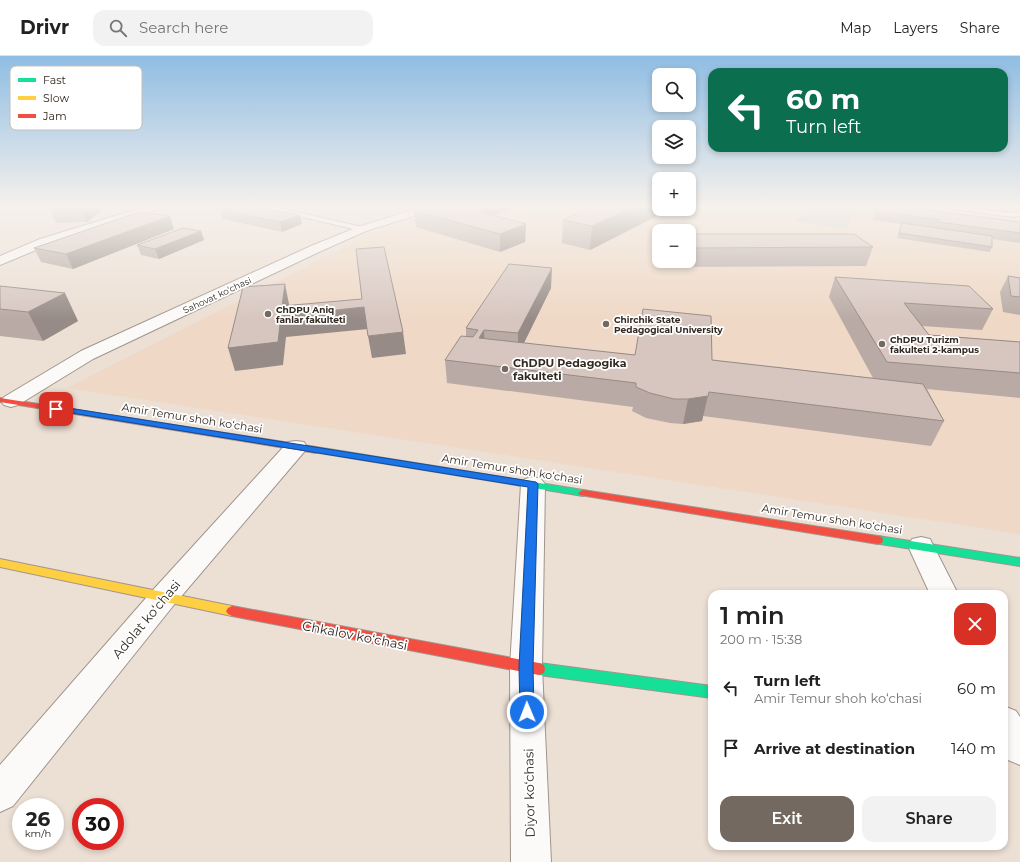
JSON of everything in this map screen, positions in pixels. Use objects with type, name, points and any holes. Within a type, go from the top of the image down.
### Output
[{"type":"main road","name":"Amir Temur shoh ko‘chasi","points":[[5,401],[1020,562]]},
{"type":"main road","name":"Chkalov ko‘chasi","points":[[0,563],[163,598],[526,667],[708,691]]},
{"type":"street","points":[[4,257],[37,245]]},
{"type":"street","name":"Sahovat ko‘chasi","points":[[5,401],[87,355],[326,245]]},
{"type":"street","name":"Adolat ko‘chasi","points":[[0,793],[163,598],[296,447]]},
{"type":"street","name":"Diyor ko‘chasi","points":[[531,862],[526,667],[533,484]]},
{"type":"street","points":[[921,546],[942,590]]},
{"type":"shaded area","name":"Chirchik State Pedagogical University","points":[[349,245],[652,245],[652,268],[696,268],[696,245],[1020,245],[1020,534],[67,388]]},
{"type":"building","points":[[44,245],[92,245],[66,254],[34,248]]},
{"type":"building","points":[[138,245],[166,245],[155,249]]},
{"type":"building","points":[[696,245],[870,245],[873,247],[696,248]]},
{"type":"building","points":[[976,245],[992,245],[992,247]]},
{"type":"building","points":[[384,247],[403,332],[368,336],[364,307],[281,316],[278,342],[228,348],[243,287],[285,284],[282,306],[362,299],[356,249]]},
{"type":"building","points":[[509,264],[552,268],[518,333],[484,330],[479,338],[635,355],[643,309],[711,316],[712,360],[923,384],[944,421],[709,392],[708,396],[688,399],[674,399],[650,393],[636,387],[636,383],[445,360],[461,336],[473,337],[478,330],[466,328]]},
{"type":"building","points":[[1008,276],[1020,278],[1020,297],[1011,296]]},
{"type":"building","points":[[835,277],[969,286],[993,309],[904,303],[929,335],[1020,342],[1020,373],[887,362]]},
{"type":"building","points":[[0,286],[65,293],[28,312],[0,309]]},
{"type":"traffic: fast","points":[[316,450],[583,493]]},
{"type":"traffic: fast","points":[[878,540],[1020,562]]},
{"type":"traffic: fast","points":[[539,669],[708,691]]},
{"type":"traffic: slow","points":[[0,563],[232,611]]},
{"type":"traffic: jam","points":[[0,400],[316,450]]},
{"type":"traffic: jam","points":[[583,493],[878,540]]},
{"type":"traffic: jam","points":[[232,611],[539,669]]},
{"type":"place","name":"ChDPU Aniq fanlar fakulteti","points":[[268,314]]},
{"type":"place","name":"Chirchik State Pedagogical University","points":[[606,324]]},
{"type":"place","name":"ChDPU Turizm fakulteti 2-kampus","points":[[882,344]]},
{"type":"place","name":"ChDPU Pedagogika fakulteti","points":[[505,369]]},
{"type":"route","points":[[56,409],[533,484],[526,667],[527,712]]}]
